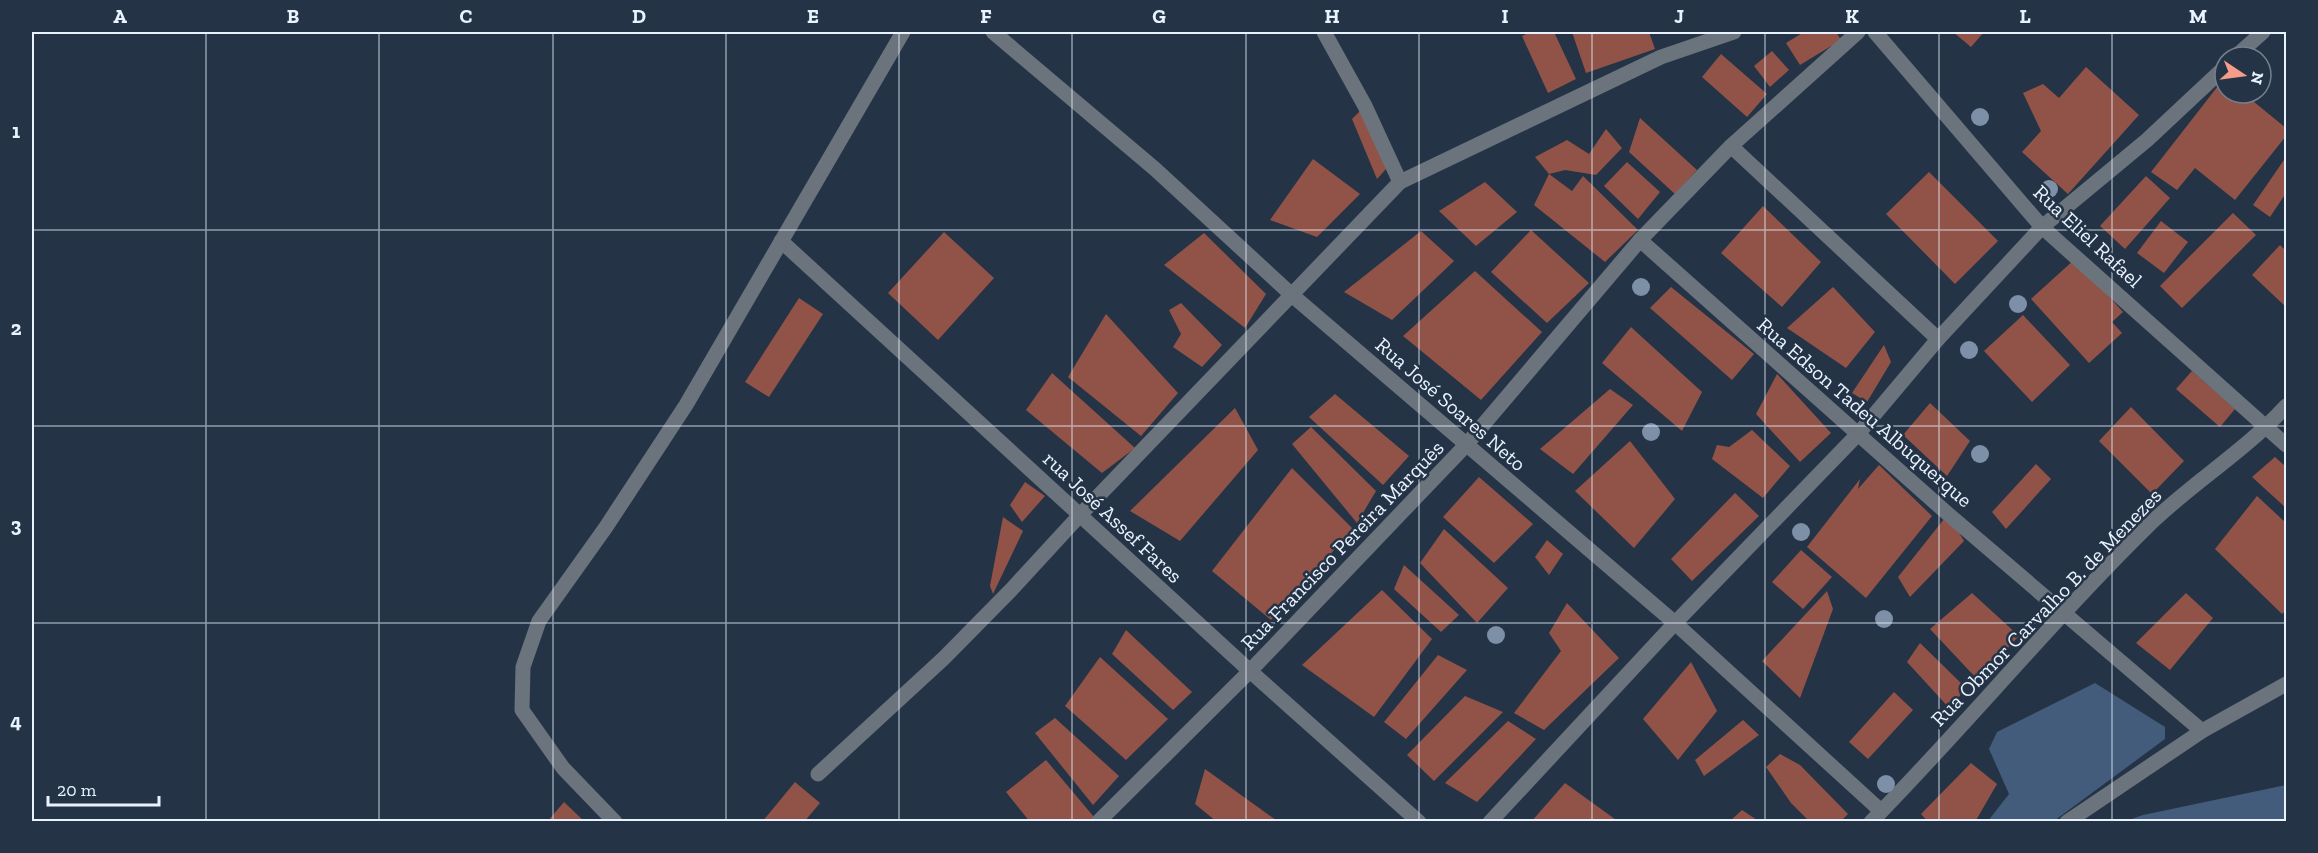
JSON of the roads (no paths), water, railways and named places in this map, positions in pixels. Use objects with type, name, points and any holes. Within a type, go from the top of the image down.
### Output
[{"type":"street","points":[[615,822],[563,768],[522,710],[523,667],[538,621],[606,527],[686,405],[903,32]]},
{"type":"street","name":"Rua José Soares Neto","points":[[993,32],[1155,169],[1293,296],[1675,623],[1876,816]]},
{"type":"street","points":[[1324,32],[1365,105],[1400,182]]},
{"type":"street","points":[[818,774],[944,658],[1400,182],[1661,57],[1734,32]]},
{"type":"street","name":"Rua Francisco Pereira Marquês","points":[[1098,822],[1250,672],[1466,445],[1640,240],[1731,146],[1858,32]]},
{"type":"street","name":"Rua Eliel Rafael","points":[[1875,32],[2042,227],[2268,426],[2286,445]]},
{"type":"street","points":[[2248,45],[2263,32]]},
{"type":"street","points":[[1491,822],[1675,623],[1858,435],[1938,339],[2042,227],[2147,140],[2213,78]]},
{"type":"street","points":[[1731,146],[1938,339]]},
{"type":"street","name":"Rua Edson Tadeu Albuquerque","points":[[1640,240],[1858,435],[2063,614],[2202,731]]},
{"type":"street","name":"rua José Assef Fares","points":[[781,242],[1250,672],[1419,822]]},
{"type":"street","name":"Rua Obmor Carvalho B. de Menezes","points":[[1876,816],[2063,614],[2154,520],[2268,426],[2286,406]]},
{"type":"street","points":[[2067,822],[2202,731],[2286,684]]}]
